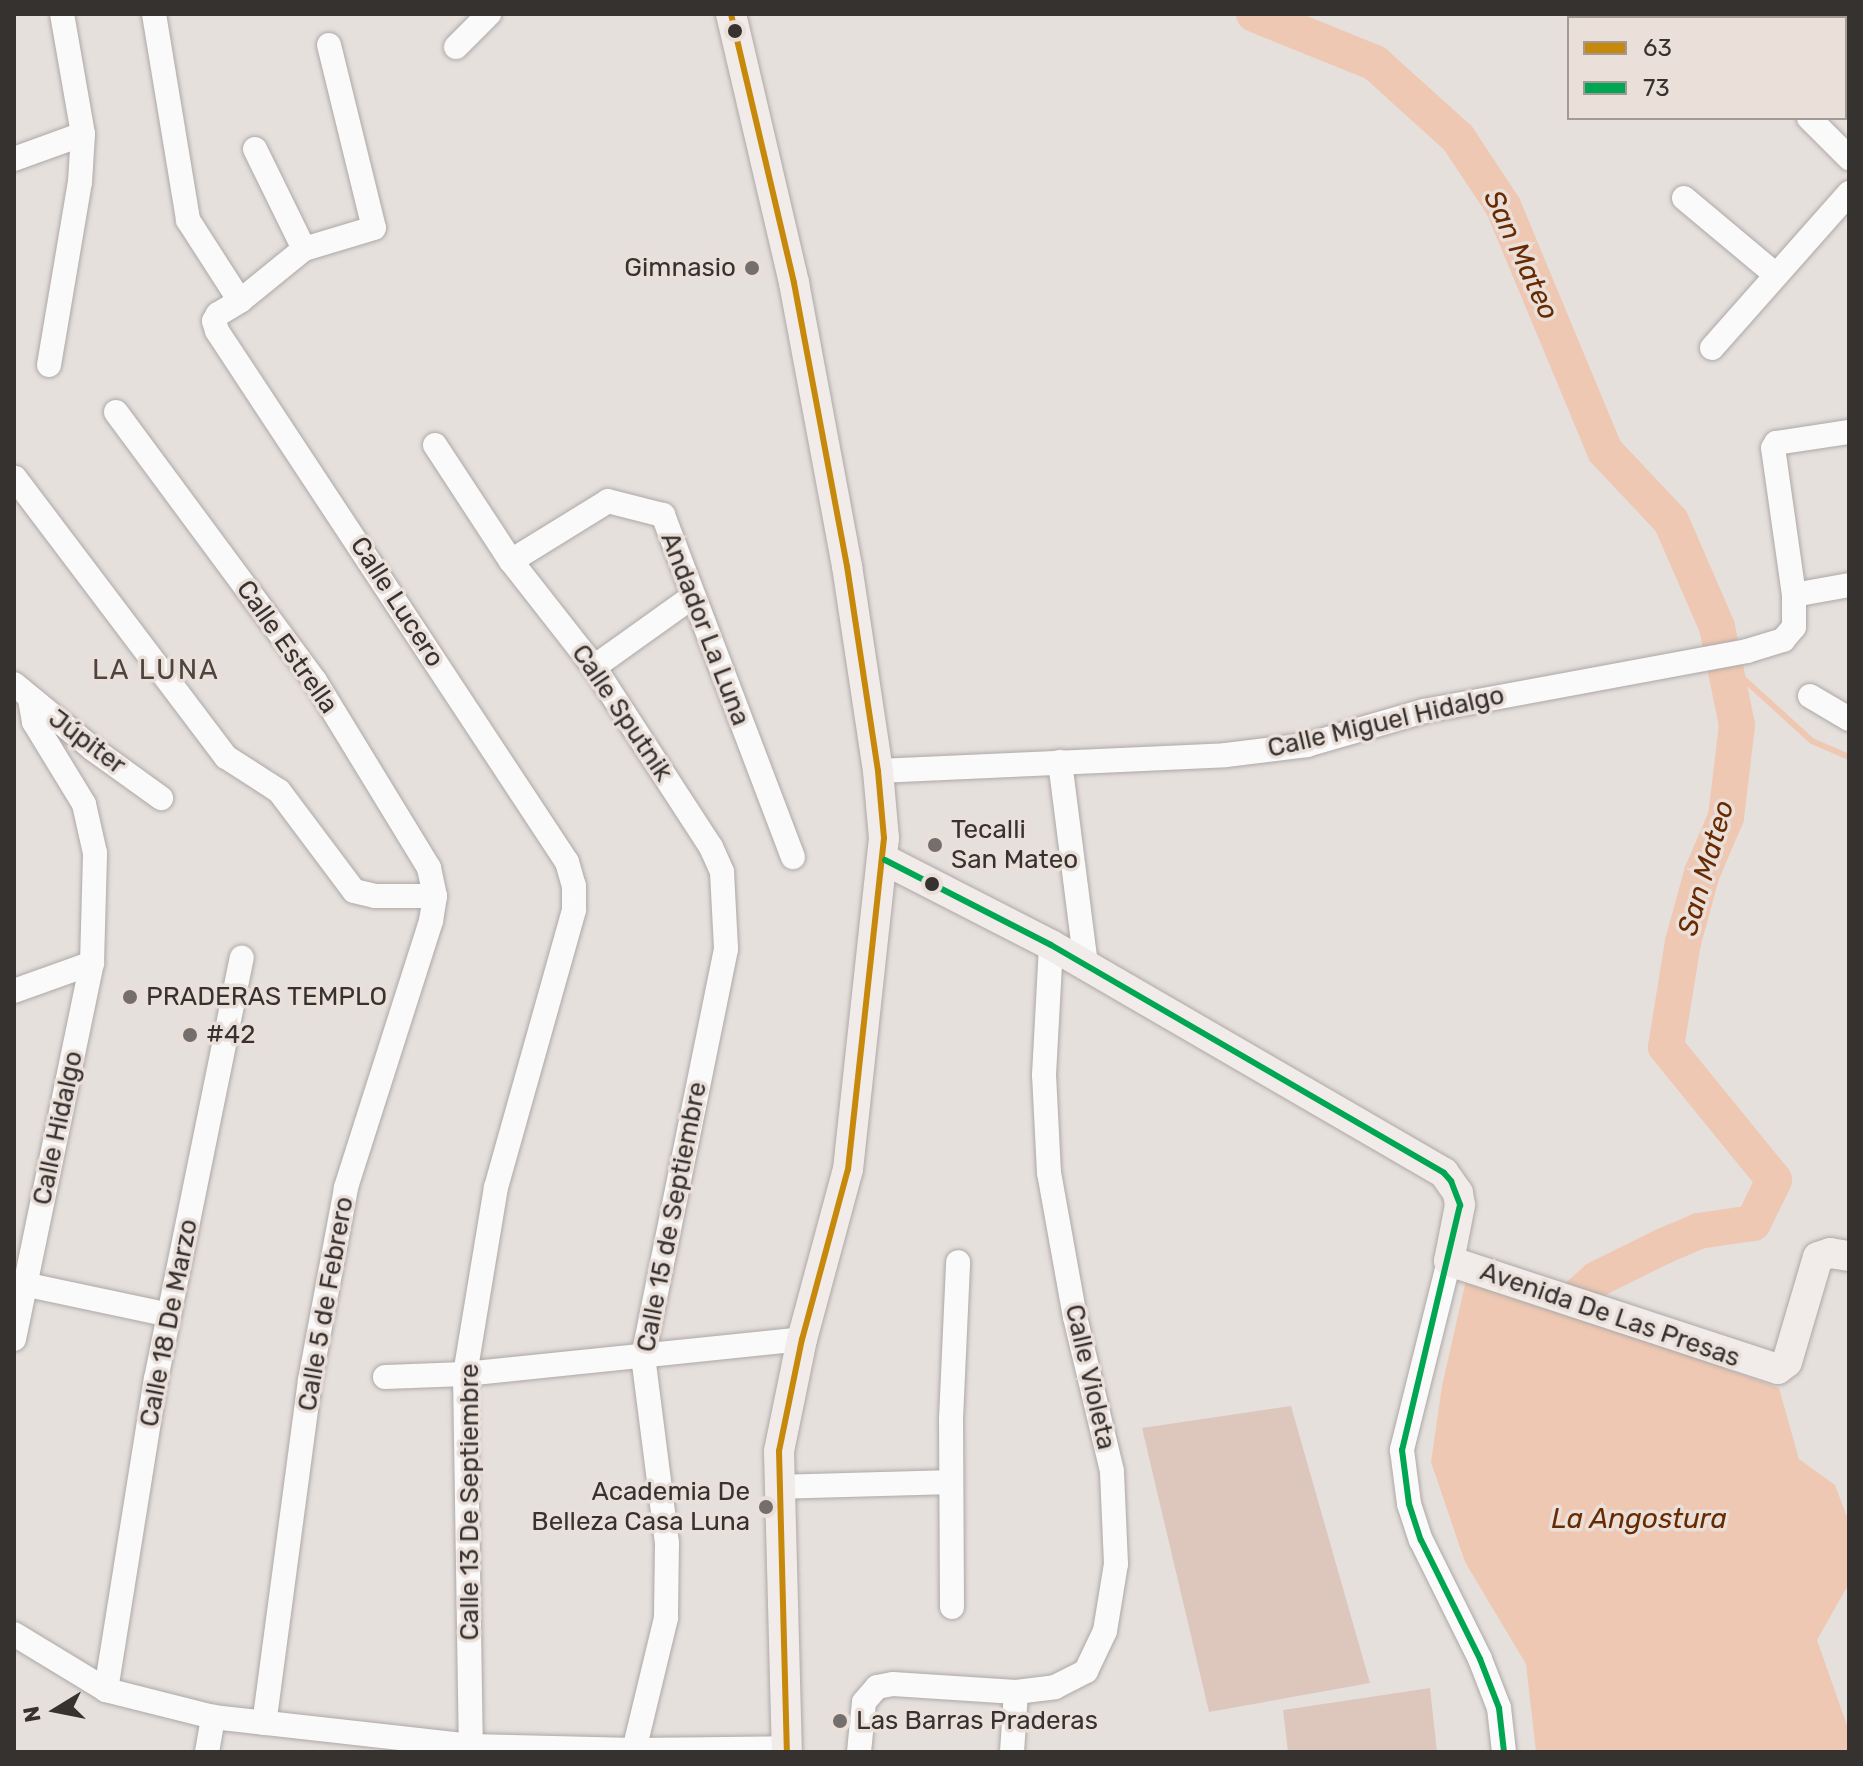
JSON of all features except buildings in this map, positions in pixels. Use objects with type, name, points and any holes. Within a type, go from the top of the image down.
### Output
[{"type":"main road","points":[[731,14],[794,283],[847,566],[878,771],[885,860],[848,1169],[784,1415],[777,1487],[787,1750]]},
{"type":"main road","name":"Avenida De Las Presas","points":[[885,860],[1051,945],[1444,1173],[1458,1193],[1460,1205],[1449,1261],[1766,1368],[1778,1369],[1787,1362],[1818,1257],[1830,1253],[1849,1256]]},
{"type":"street","points":[[49,365],[80,182],[83,134],[62,14]]},
{"type":"street","points":[[154,14],[188,220],[240,301],[304,249],[374,228],[329,45]]},
{"type":"street","points":[[456,47],[489,14]]},
{"type":"street","points":[[1811,120],[1849,158]]},
{"type":"street","points":[[14,159],[83,134]]},
{"type":"street","points":[[255,149],[304,249]]},
{"type":"street","points":[[1712,348],[1849,193]]},
{"type":"street","points":[[1684,198],[1775,274]]},
{"type":"street","name":"Calle Lucero","points":[[240,301],[218,314],[214,321],[217,331],[567,862],[574,886]]},
{"type":"street","name":"Calle Estrella","points":[[116,412],[315,681],[429,868],[435,896]]},
{"type":"street","points":[[1849,432],[1776,443],[1773,448],[1794,595],[1849,585]]},
{"type":"street","name":"Calle Sputnik","points":[[435,445],[511,561],[594,667],[711,847],[722,872]]},
{"type":"street","points":[[15,478],[226,757],[279,791],[354,891],[375,896],[435,896]]},
{"type":"street","name":"Andador La Luna","points":[[511,561],[608,501],[663,515],[793,857]]},
{"type":"street","name":"Calle Miguel Hidalgo","points":[[878,771],[1226,755],[1307,745],[1424,711],[1747,651],[1789,637],[1794,627],[1794,595]]},
{"type":"street","points":[[594,667],[692,597]]},
{"type":"street","name":"Júpiter","points":[[22,692],[161,798]]},
{"type":"street","name":"Calle Hidalgo","points":[[14,1339],[20,1284],[92,963],[95,853],[92,827],[84,804],[34,722],[22,692]]},
{"type":"street","points":[[1810,696],[1849,719]]},
{"type":"street","points":[[1060,762],[1086,965]]},
{"type":"street","name":"Calle 15 de Septiembre","points":[[634,1750],[666,1618],[667,1543],[643,1356],[726,949],[722,872]]},
{"type":"street","name":"Calle 13 De Septiembre","points":[[471,1746],[465,1374],[496,1187],[574,910],[574,886]]},
{"type":"street","name":"Calle 5 de Febrero","points":[[264,1723],[310,1380],[346,1188],[431,921],[435,896]]},
{"type":"street","name":"Calle Violeta","points":[[859,1752],[864,1702],[877,1687],[893,1684],[1016,1692],[1055,1687],[1086,1671],[1105,1631],[1116,1564],[1112,1471],[1075,1317],[1049,1173],[1044,1075],[1051,945]]},
{"type":"street","name":"Calle 18 De Marzo","points":[[106,1690],[169,1315],[242,958]]},
{"type":"street","points":[[14,991],[92,963]]},
{"type":"street","points":[[1449,1261],[1402,1450],[1409,1504],[1421,1540],[1480,1659],[1499,1708],[1504,1752]]},
{"type":"street","points":[[952,1607],[951,1482],[958,1262]]},
{"type":"street","points":[[20,1284],[169,1315]]},
{"type":"street","points":[[385,1377],[465,1374],[802,1339]]},
{"type":"street","points":[[777,1487],[951,1482]]},
{"type":"street","points":[[14,1634],[106,1690],[213,1717],[471,1746],[787,1750]]},
{"type":"street","points":[[1012,1752],[1016,1692]]},
{"type":"street","points":[[207,1752],[213,1717]]},
{"type":"shaded area","points":[[1291,1406],[1370,1683],[1209,1712],[1142,1428]]},
{"type":"shaded area","points":[[1430,1688],[1437,1752],[1288,1752],[1283,1710]]},
{"type":"water","name":"La Angostura","points":[[1466,1280],[1534,1300],[1779,1388],[1799,1459],[1835,1485],[1849,1522],[1847,1587],[1817,1640],[1849,1731],[1849,1752],[1536,1752],[1526,1664],[1465,1562],[1431,1462],[1442,1386]]},
{"type":"waterway","name":"San Mateo","points":[[1254,14],[1375,63],[1458,138],[1503,206],[1605,451],[1671,521],[1717,627],[1737,725],[1726,817],[1702,873],[1683,942],[1666,1047],[1774,1180],[1753,1223],[1699,1231],[1666,1245],[1597,1279],[1562,1310]]},
{"type":"waterway","points":[[1726,663],[1812,741],[1849,757]]},
{"type":"transit line","name":"63","points":[[731,14],[794,283],[847,566],[878,771],[884,838],[848,1169],[802,1339],[779,1451],[787,1752]]},
{"type":"transit line","name":"73","points":[[885,860],[1051,945],[1444,1173],[1451,1181],[1460,1205],[1402,1450],[1409,1504],[1421,1540],[1480,1659],[1499,1708],[1504,1752]]},
{"type":"place","name":"Gimnasio","points":[[752,268]]},
{"type":"place","name":"Tecalli San Mateo","points":[[935,845]]},
{"type":"place","name":"PRADERAS TEMPLO","points":[[130,997]]},
{"type":"place","name":"#42","points":[[190,1035]]},
{"type":"place","name":"Academia De Belleza Casa Luna","points":[[766,1507]]},
{"type":"place","name":"Las Barras Praderas","points":[[840,1721]]},
{"type":"district","name":"LA LUNA","points":[[156,670]]}]
